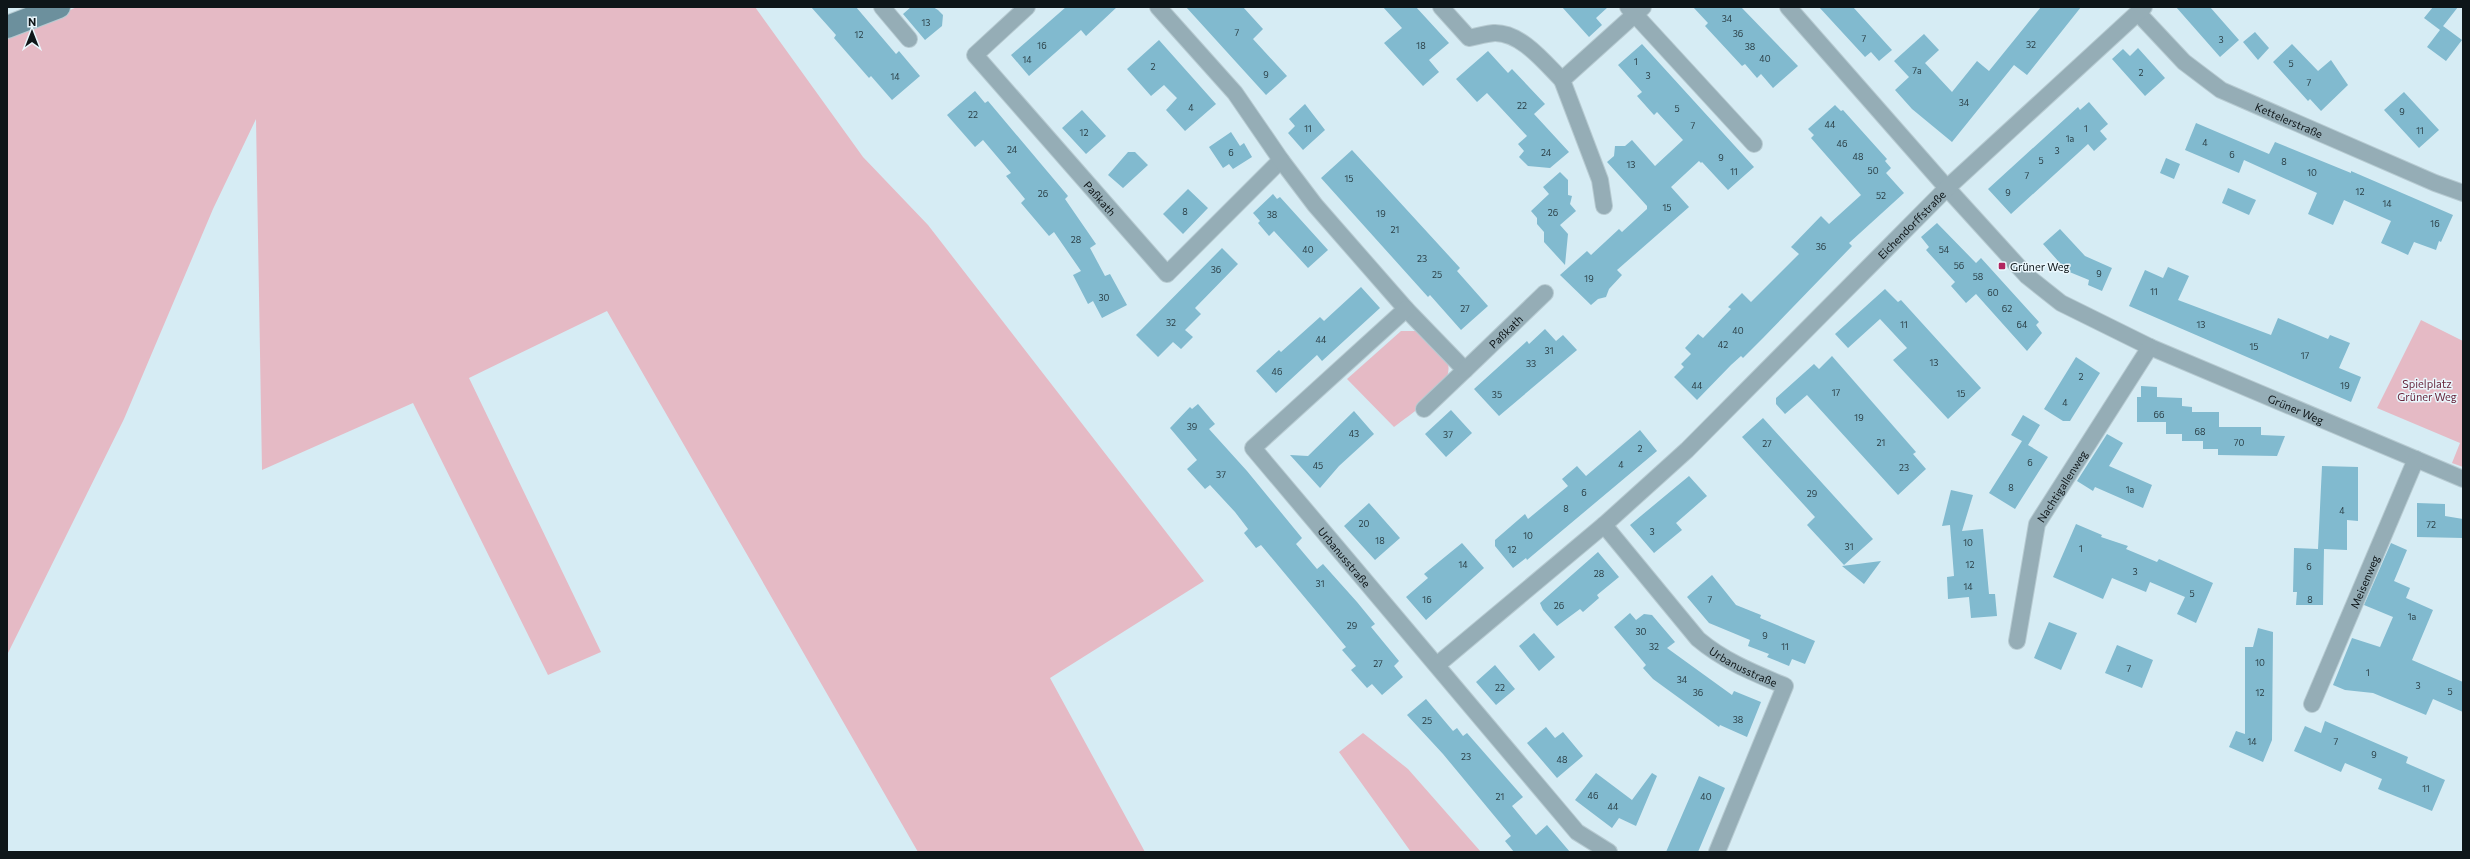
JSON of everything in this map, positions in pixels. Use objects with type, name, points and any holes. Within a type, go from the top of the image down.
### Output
[{"type":"main road","points":[[7,27],[59,7]]},
{"type":"street","points":[[882,7],[909,39]]},
{"type":"street","name":"Paßkath","points":[[1027,7],[975,55],[1167,274],[1280,160]]},
{"type":"street","points":[[1158,7],[1236,93],[1280,160],[1315,205],[1406,309],[1465,370]]},
{"type":"street","points":[[1441,7],[1469,38],[1495,33],[1512,37],[1533,51],[1562,80],[1600,180],[1604,206]]},
{"type":"street","name":"Grüner Weg","points":[[1788,7],[1947,188],[2027,276],[2061,303],[2150,347],[2463,479]]},
{"type":"street","points":[[1562,80],[1635,9],[1754,144]]},
{"type":"street","name":"Eichendorffstraße","points":[[1604,525],[1687,450],[1947,188],[2141,10]]},
{"type":"street","name":"Kettelerstraße","points":[[2141,10],[2184,62],[2221,90],[2435,183],[2463,193]]},
{"type":"street","name":"Paßkath","points":[[1424,409],[1545,293]]},
{"type":"street","name":"Urbanusstraße","points":[[1406,309],[1253,448],[1577,832],[1609,852]]},
{"type":"street","name":"Nachtigallenweg","points":[[2017,641],[2037,524],[2150,347]]},
{"type":"street","name":"Meisenweg","points":[[2312,704],[2416,460]]},
{"type":"street","points":[[1437,666],[1604,525]]},
{"type":"street","name":"Urbanusstraße","points":[[1604,525],[1698,639],[1715,653],[1735,664],[1785,686],[1717,852]]},
{"type":"green space","points":[[77,7],[755,7],[863,157],[928,225],[1204,581],[1050,678],[1145,852],[918,852],[607,311],[469,378],[601,652],[548,675],[413,403],[262,470],[256,119],[213,209],[124,419],[7,655],[7,37]]},
{"type":"green space","name":"Spielplatz Grüner Weg","points":[[2421,320],[2463,341],[2463,467],[2452,463],[2460,443],[2377,408]]},
{"type":"green space","points":[[1401,331],[1419,331],[1443,356],[1448,364],[1448,373],[1438,391],[1394,427],[1347,379]]},
{"type":"green space","points":[[1363,733],[1408,769],[1481,852],[1411,852],[1339,752]]},
{"type":"building","points":[[811,7],[856,7],[896,54],[899,51],[920,76],[892,100],[871,76],[869,78],[834,38],[836,35]]},
{"type":"building","points":[[911,7],[933,7],[938,10],[943,15],[942,26],[925,40],[903,14]]},
{"type":"building","points":[[1066,7],[1117,7],[1086,36],[1081,30],[1029,76],[1011,55]]},
{"type":"building","points":[[1186,7],[1243,7],[1263,29],[1253,39],[1287,76],[1266,95]]},
{"type":"building","points":[[1383,7],[1416,7],[1449,43],[1429,60],[1439,72],[1423,86],[1384,43],[1402,28]]},
{"type":"building","points":[[1562,7],[1608,7],[1596,18],[1602,25],[1589,37]]},
{"type":"building","points":[[1693,7],[1741,7],[1798,66],[1773,88],[1761,74],[1757,78],[1745,64],[1742,66],[1705,26],[1708,23]]},
{"type":"building","points":[[1819,7],[1853,7],[1892,50],[1879,61],[1871,52],[1865,57]]},
{"type":"building","points":[[2041,7],[2081,7],[2027,75],[2014,65],[1952,142],[1912,109],[1895,90],[1909,77],[1894,61],[1924,34],[1939,50],[1925,63],[1952,92],[1977,61],[1989,71]]},
{"type":"building","points":[[2176,7],[2210,7],[2239,40],[2220,57]]},
{"type":"building","points":[[2433,7],[2458,7],[2440,30],[2424,18]]},
{"type":"building","points":[[2443,26],[2462,40],[2446,61],[2427,47]]},
{"type":"building","points":[[2255,32],[2269,48],[2258,60],[2243,42]]},
{"type":"building","points":[[1159,40],[1216,104],[1185,131],[1166,110],[1177,98],[1164,85],[1151,96],[1127,69]]},
{"type":"building","points":[[1642,44],[1754,167],[1728,190],[1702,162],[1701,163],[1699,161],[1671,187],[1689,207],[1617,270],[1622,275],[1609,289],[1606,297],[1598,299],[1591,305],[1560,275],[1587,251],[1591,255],[1619,229],[1622,232],[1647,209],[1647,206],[1607,162],[1614,156],[1615,146],[1625,146],[1632,140],[1655,166],[1683,140],[1657,112],[1654,115],[1637,96],[1642,92],[1618,65]]},
{"type":"building","points":[[2292,44],[2318,71],[2331,60],[2348,85],[2321,111],[2310,99],[2308,101],[2273,62]]},
{"type":"building","points":[[2138,48],[2165,78],[2145,96],[2112,59],[2123,49],[2130,56]]},
{"type":"building","points":[[1488,51],[1508,73],[1512,69],[1545,104],[1534,114],[1569,152],[1550,168],[1528,166],[1519,157],[1524,151],[1518,144],[1527,136],[1487,93],[1477,102],[1456,79]]},
{"type":"building","points":[[975,91],[985,103],[988,101],[1068,196],[1065,199],[1096,244],[1090,248],[1105,276],[1110,274],[1127,305],[1102,318],[1093,301],[1088,304],[1073,275],[1081,271],[1054,232],[1049,236],[1021,203],[1025,199],[1006,176],[1011,173],[983,140],[975,147],[947,115]]},
{"type":"building","points":[[2404,92],[2439,130],[2419,148],[2384,110]]},
{"type":"building","points":[[2089,102],[2108,124],[2100,131],[2107,139],[2094,151],[2088,144],[2011,214],[1988,189],[2078,107],[2080,110]]},
{"type":"building","points":[[1305,104],[1325,130],[1303,150],[1288,133],[1295,126],[1289,119]]},
{"type":"building","points":[[1835,105],[1841,111],[1843,110],[1887,159],[1885,161],[1891,168],[1886,173],[1904,193],[1849,243],[1852,246],[1763,338],[1743,358],[1741,356],[1731,365],[1697,400],[1674,377],[1684,367],[1681,364],[1691,354],[1685,348],[1698,334],[1703,338],[1731,309],[1728,307],[1742,293],[1751,302],[1799,254],[1791,247],[1821,216],[1829,224],[1861,195],[1811,138],[1814,135],[1808,129]]},
{"type":"building","points":[[1082,110],[1106,136],[1086,154],[1062,128]]},
{"type":"building","points":[[2196,123],[2269,154],[2275,142],[2351,173],[2351,171],[2453,215],[2441,242],[2439,241],[2436,250],[2414,242],[2408,255],[2381,243],[2391,221],[2344,200],[2333,225],[2308,214],[2317,193],[2244,160],[2239,173],[2185,150]]},
{"type":"building","points":[[1231,132],[1240,146],[1244,143],[1252,157],[1233,169],[1229,164],[1223,168],[1209,147]]},
{"type":"building","points":[[1352,150],[1460,268],[1457,271],[1488,306],[1461,330],[1430,295],[1428,297],[1321,178]]},
{"type":"building","points":[[1128,152],[1135,152],[1148,165],[1123,188],[1108,175]]},
{"type":"building","points":[[2166,158],[2180,164],[2174,179],[2160,173]]},
{"type":"building","points":[[1560,172],[1568,180],[1568,195],[1572,196],[1570,204],[1576,211],[1560,225],[1568,234],[1565,265],[1544,242],[1544,232],[1537,224],[1537,218],[1531,211],[1549,194],[1543,187]]},
{"type":"building","points":[[2228,188],[2256,200],[2249,215],[2222,203]]},
{"type":"building","points":[[1188,189],[1208,208],[1183,234],[1163,214]]},
{"type":"building","points":[[1273,194],[1277,199],[1280,197],[1328,250],[1308,268],[1274,231],[1269,236],[1258,223],[1260,221],[1253,213]]},
{"type":"building","points":[[1937,223],[1976,263],[1981,258],[2039,322],[2036,325],[2042,333],[2027,351],[1976,294],[1966,303],[1951,286],[1955,282],[1926,250],[1929,247],[1921,237]]},
{"type":"building","points":[[2060,229],[2085,256],[2112,268],[2102,291],[2088,285],[2089,280],[2067,271],[2043,244]]},
{"type":"building","points":[[1222,248],[1238,264],[1195,308],[1201,314],[1185,330],[1193,337],[1181,349],[1173,342],[1158,357],[1136,335]]},
{"type":"building","points":[[2168,267],[2189,276],[2178,300],[2271,335],[2278,318],[2328,339],[2330,335],[2350,343],[2339,368],[2361,377],[2351,402],[2129,306],[2145,270],[2163,278]]},
{"type":"building","points":[[1361,287],[1380,308],[1322,361],[1317,355],[1276,393],[1256,371],[1279,350],[1281,352],[1320,317],[1324,321]]},
{"type":"building","points":[[1885,289],[1898,302],[1901,300],[1981,388],[1948,419],[1893,360],[1907,348],[1880,319],[1848,348],[1835,334]]},
{"type":"building","points":[[1545,329],[1556,341],[1563,335],[1577,350],[1499,416],[1474,389],[1527,341],[1529,344]]},
{"type":"building","points":[[1832,356],[1916,452],[1913,454],[1926,469],[1898,495],[1807,395],[1785,414],[1776,404],[1776,398],[1814,364],[1819,369]]},
{"type":"building","points":[[2076,357],[2100,373],[2070,421],[2063,421],[2044,409]]},
{"type":"building","points":[[2141,386],[2157,387],[2157,397],[2182,398],[2182,406],[2192,407],[2192,412],[2219,412],[2219,427],[2261,427],[2261,435],[2285,436],[2277,456],[2218,455],[2218,449],[2203,449],[2203,441],[2182,441],[2182,434],[2166,434],[2166,422],[2137,422],[2137,397],[2141,397]]},
{"type":"building","points":[[1198,404],[1215,424],[1209,429],[1247,471],[1302,538],[1296,544],[1317,569],[1323,564],[1357,602],[1375,624],[1371,627],[1399,661],[1394,666],[1403,677],[1382,695],[1372,684],[1367,688],[1351,670],[1356,666],[1342,650],[1346,647],[1261,545],[1256,548],[1244,533],[1248,529],[1235,512],[1210,485],[1205,489],[1187,469],[1197,460],[1170,428],[1190,407],[1192,409]]},
{"type":"building","points":[[1451,410],[1472,433],[1446,457],[1425,434]]},
{"type":"building","points":[[1354,411],[1374,434],[1339,466],[1320,488],[1290,455],[1308,456]]},
{"type":"building","points":[[2023,415],[2040,425],[2028,445],[2048,457],[2015,509],[1989,493],[2022,441],[2011,435]]},
{"type":"building","points":[[1763,418],[1873,539],[1844,565],[1807,525],[1815,517],[1742,437]]},
{"type":"building","points":[[1640,430],[1657,451],[1527,560],[1526,558],[1513,568],[1495,546],[1495,540],[1525,514],[1528,519],[1568,486],[1562,479],[1577,466],[1586,476]]},
{"type":"building","points":[[2107,434],[2123,443],[2109,466],[2152,485],[2143,508],[2095,487],[2093,491],[2077,481]]},
{"type":"building","points":[[2322,466],[2358,467],[2358,521],[2347,520],[2347,550],[2324,549],[2323,605],[2296,605],[2297,592],[2293,592],[2294,548],[2318,549]]},
{"type":"building","points":[[1689,476],[1707,496],[1676,523],[1682,530],[1654,553],[1630,525]]},
{"type":"building","points":[[1951,490],[1973,495],[1962,531],[1983,529],[1989,594],[1995,594],[1997,616],[1971,618],[1969,597],[1948,599],[1947,577],[1954,576],[1950,525],[1942,526]]},
{"type":"building","points":[[1369,503],[1400,538],[1375,560],[1344,526]]},
{"type":"building","points":[[2417,503],[2445,504],[2445,516],[2463,519],[2463,538],[2417,537]]},
{"type":"building","points":[[2076,524],[2102,535],[2101,537],[2128,546],[2126,549],[2157,562],[2159,559],[2213,583],[2196,623],[2177,614],[2185,597],[2150,582],[2146,592],[2112,578],[2103,599],[2053,577]]},
{"type":"building","points":[[1462,543],[1484,568],[1426,620],[1406,597],[1428,578],[1424,574]]},
{"type":"building","points":[[2391,543],[2407,550],[2394,581],[2410,588],[2406,598],[2433,610],[2412,660],[2463,682],[2463,712],[2433,699],[2426,715],[2373,693],[2345,690],[2333,685],[2352,638],[2380,647],[2393,617],[2364,605]]},
{"type":"building","points":[[1598,552],[1619,577],[1597,595],[1599,598],[1583,612],[1580,609],[1557,626],[1543,610],[1540,603]]},
{"type":"building","points":[[1881,561],[1864,584],[1842,566]]},
{"type":"building","points":[[1712,575],[1736,605],[1761,615],[1760,618],[1815,641],[1805,664],[1792,659],[1789,666],[1767,657],[1769,654],[1748,646],[1750,640],[1709,623],[1687,597]]},
{"type":"building","points":[[1630,613],[1636,620],[1644,614],[1652,615],[1675,642],[1667,648],[1732,695],[1734,691],[1761,702],[1747,737],[1720,725],[1719,727],[1653,679],[1643,668],[1646,665],[1614,627]]},
{"type":"building","points":[[2049,622],[2077,633],[2061,670],[2034,658]]},
{"type":"building","points":[[2258,628],[2273,632],[2272,740],[2263,762],[2229,747],[2236,731],[2245,734],[2245,647],[2253,647]]},
{"type":"building","points":[[1534,633],[1555,657],[1539,671],[1519,646]]},
{"type":"building","points":[[2117,645],[2153,660],[2142,688],[2105,673]]},
{"type":"building","points":[[1495,665],[1515,689],[1496,705],[1476,682]]},
{"type":"building","points":[[1426,699],[1453,731],[1457,728],[1463,736],[1467,733],[1523,797],[1512,806],[1536,835],[1547,825],[1570,852],[1514,852],[1505,841],[1511,836],[1443,754],[1407,715]]},
{"type":"building","points":[[2325,721],[2408,757],[2406,763],[2445,780],[2432,811],[2378,789],[2382,779],[2345,763],[2341,772],[2294,751],[2305,726],[2321,733]]},
{"type":"building","points":[[1546,727],[1555,738],[1563,732],[1583,756],[1557,778],[1527,743]]},
{"type":"building","points":[[1596,773],[1632,800],[1652,773],[1657,776],[1636,826],[1619,818],[1612,828],[1575,800]]},
{"type":"building","points":[[1699,776],[1725,788],[1698,852],[1666,852]]},
{"type":"place","name":"Grüner Weg","points":[[2002,266]]}]
